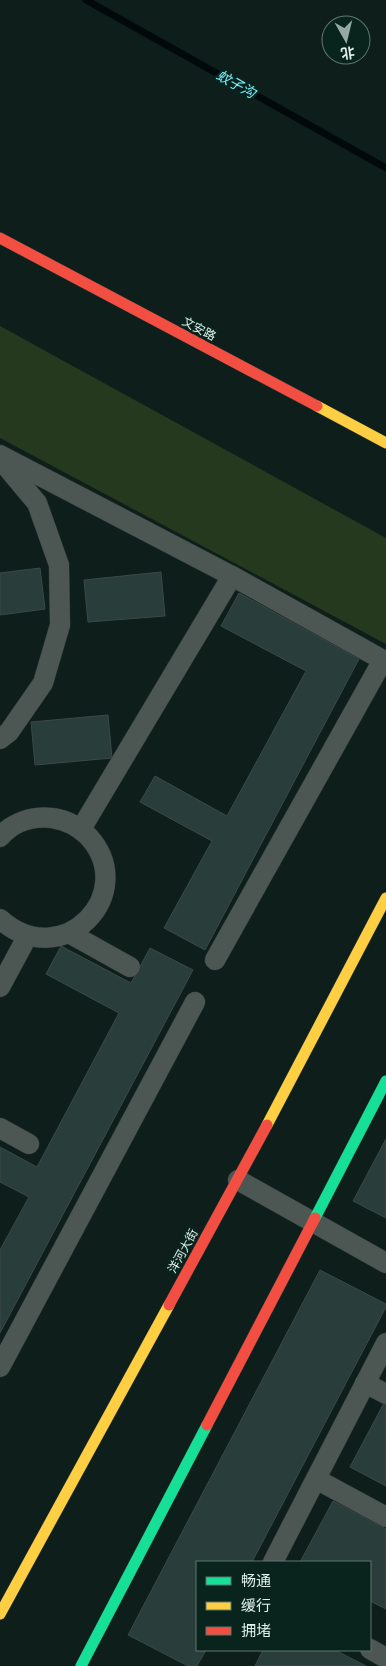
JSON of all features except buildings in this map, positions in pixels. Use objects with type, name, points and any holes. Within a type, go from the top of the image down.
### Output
[{"type":"street","name":"文安路","points":[[0,238],[386,443]]},
{"type":"street","points":[[0,455],[232,576],[383,660],[215,960]]},
{"type":"street","points":[[0,459],[36,503],[59,565],[60,626],[43,683],[9,732],[0,739]]},
{"type":"street","points":[[81,829],[232,576]]},
{"type":"street","points":[[0,919],[10,928],[27,936],[48,939],[69,933],[87,922],[99,905],[105,884],[104,864],[96,844],[81,829],[62,819],[41,817],[2,828]]},
{"type":"street","name":"洋河大街","points":[[0,1614],[238,1180],[386,898]]},
{"type":"street","points":[[69,933],[130,967]]},
{"type":"street","points":[[0,987],[27,936]]},
{"type":"street","points":[[0,1367],[195,1002]]},
{"type":"street","points":[[81,1666],[386,1081]]},
{"type":"street","points":[[0,1128],[29,1144]]},
{"type":"street","points":[[238,1180],[386,1263]]},
{"type":"street","points":[[274,1561],[386,1343]]},
{"type":"street","points":[[365,1383],[386,1394]]},
{"type":"street","points":[[316,1480],[386,1517]]},
{"type":"street","points":[[371,1650],[386,1658]]},
{"type":"green space","points":[[0,326],[386,538],[386,644],[0,438]]},
{"type":"waterway","name":"蚊子沟","points":[[86,0],[386,168]]},
{"type":"traffic: fast","points":[[315,1218],[386,1081]]},
{"type":"traffic: fast","points":[[81,1666],[207,1425]]},
{"type":"traffic: slow","points":[[317,406],[386,443]]},
{"type":"traffic: slow","points":[[267,1125],[386,898]]},
{"type":"traffic: slow","points":[[0,1614],[169,1305]]},
{"type":"traffic: jam","points":[[0,238],[317,406]]},
{"type":"traffic: jam","points":[[169,1305],[267,1125]]},
{"type":"traffic: jam","points":[[207,1425],[315,1218]]}]
